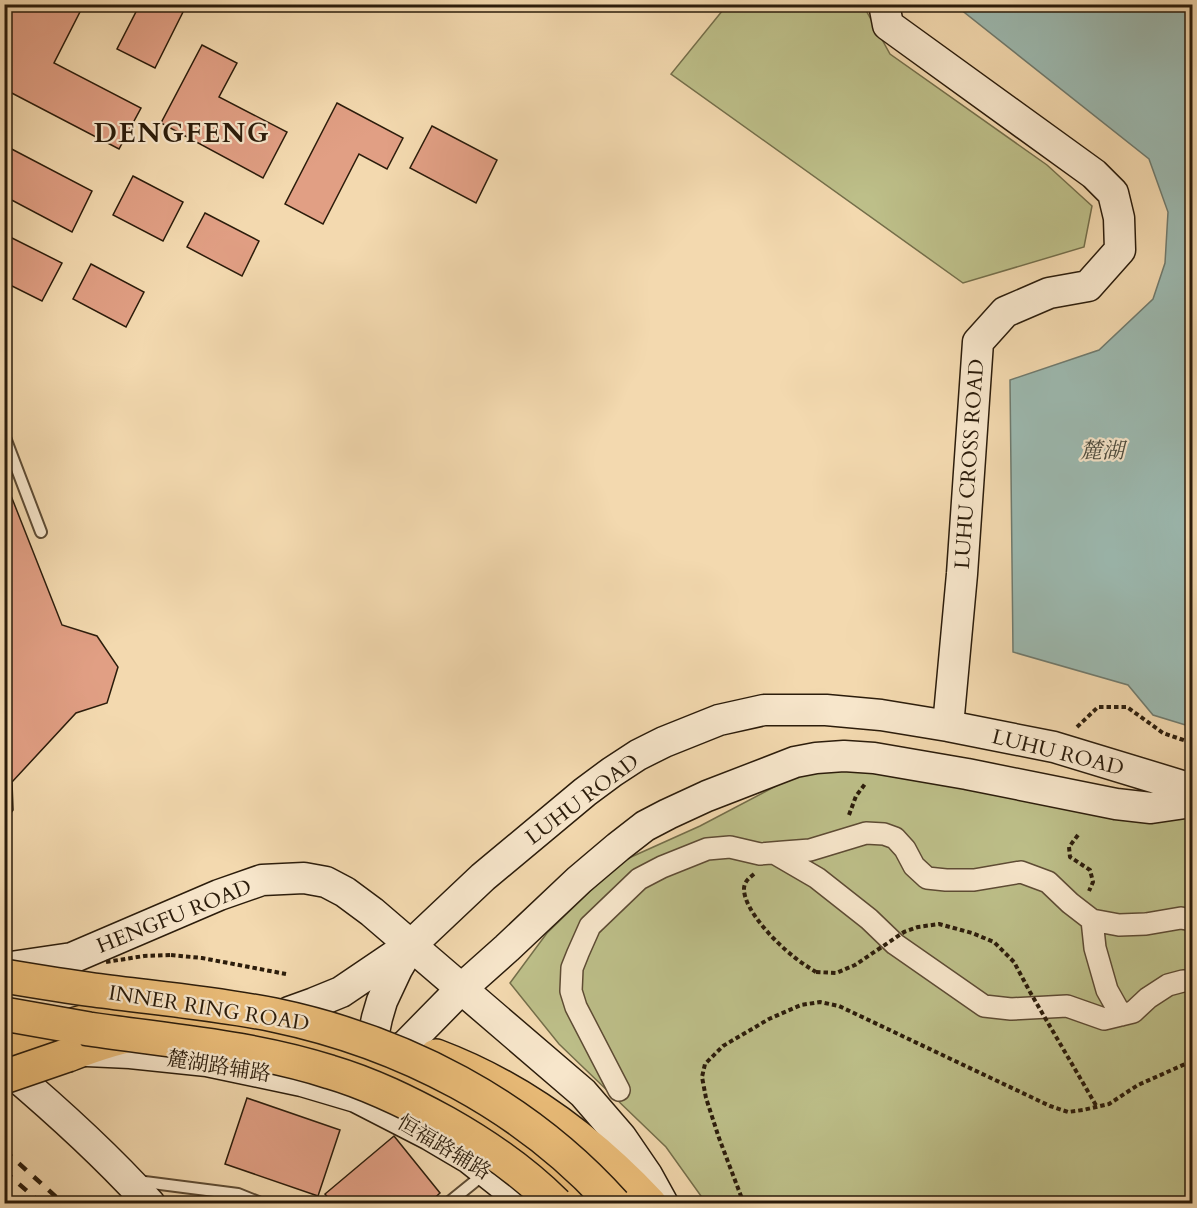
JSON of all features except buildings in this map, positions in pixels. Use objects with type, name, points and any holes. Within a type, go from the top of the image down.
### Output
[{"type":"main road","name":"LUHU CROSS ROAD","points":[[884,4],[888,25],[1094,174],[1113,193],[1119,218],[1120,250],[1088,286],[1049,293],[1005,312],[978,342],[948,726]]},
{"type":"main road","name":"LUHU ROAD","points":[[374,1067],[374,1032],[382,1001],[411,945],[483,877],[612,772],[638,755],[675,737],[719,720],[764,710],[837,711],[881,715],[1054,747],[1192,789]]},
{"type":"main road","name":"LUHU ROAD","points":[[374,1067],[407,1044],[461,989],[579,880],[645,826],[707,796],[795,762],[844,756],[874,758],[1116,804],[1151,808],[1192,802]]},
{"type":"main road","name":"HENGFU ROAD","points":[[4,968],[72,958],[219,895],[262,880],[304,878],[326,882],[345,892],[372,912],[583,1093],[621,1137],[663,1203]]},
{"type":"main road","points":[[363,977],[375,957],[380,938],[372,912]]},
{"type":"main road","points":[[289,1011],[341,992],[411,945]]},
{"type":"main road","points":[[4,1027],[25,999],[72,958]]},
{"type":"main road","name":"INNER RING ROAD","points":[[4,976],[94,990],[169,998],[275,1016],[341,1033],[391,1051],[431,1068],[504,1109],[567,1158],[614,1203]]},
{"type":"main road","points":[[4,1077],[69,1045],[130,1011],[176,1004],[220,1001],[289,1011],[374,1032],[466,1068],[492,1081],[537,1107],[589,1147],[650,1203]]},
{"type":"main road","name":"INNER RING ROAD","points":[[4,1014],[245,1051],[340,1075],[386,1092],[459,1130],[505,1161],[556,1203]]},
{"type":"main road","points":[[4,1048],[103,1042],[145,1033],[174,1030],[230,1031],[288,1042],[374,1067],[441,1094],[470,1110],[525,1147],[586,1203]]},
{"type":"main road","name":"麓湖路辅路","points":[[69,1045],[207,1061],[302,1081],[356,1097]]},
{"type":"main road","points":[[4,1066],[28,1085],[150,1203]]},
{"type":"main road","name":"恒福路辅路","points":[[356,1097],[469,1158],[527,1203]]},
{"type":"street","points":[[619,1090],[570,991],[572,968],[590,926],[639,879],[707,849],[730,847],[760,854],[810,850],[866,833],[884,834],[895,838],[905,849],[914,866],[927,878],[974,880],[1020,872],[1048,882],[1085,914],[1119,925],[1146,924],[1181,918],[1192,920]]},
{"type":"street","points":[[774,853],[817,878],[869,919],[895,944],[984,1006],[1011,1010],[1067,1006],[1104,1019],[1133,1012],[1148,998],[1168,985],[1192,981]]},
{"type":"street","points":[[1085,914],[1107,990],[1121,1015]]},
{"type":"lane","points":[[4,435],[41,532]]},
{"type":"lane","points":[[447,1203],[487,1172]]},
{"type":"lane","points":[[128,1180],[238,1194],[263,1203]]},
{"type":"path","points":[[1098,707],[1128,708],[1163,733],[1192,742]]},
{"type":"path","points":[[847,839],[847,822],[856,796],[867,781]]},
{"type":"path","points":[[1078,836],[1069,847],[1070,857],[1090,870],[1093,882],[1088,892],[1085,914]]},
{"type":"path","points":[[757,872],[747,879],[744,888],[748,903],[757,920],[791,955],[816,972],[836,973],[855,964],[904,932],[918,927],[939,924],[994,942],[1014,962],[1097,1107]]},
{"type":"path","points":[[171,955],[202,958],[286,974]]},
{"type":"path","points":[[744,1203],[706,1098],[702,1077],[705,1064],[723,1046],[769,1019],[801,1005],[820,1002],[839,1006],[1050,1106],[1068,1112],[1109,1104],[1138,1085],[1192,1062]]},
{"type":"green space","points":[[727,5],[863,5],[890,54],[1047,165],[1092,206],[1084,247],[963,283],[671,74]]},
{"type":"green space","points":[[915,756],[1192,811],[1192,1203],[706,1203],[666,1147],[559,1044],[510,983],[547,933],[620,862],[700,826],[793,777]]},
{"type":"water","name":"麓湖","points":[[955,5],[1192,5],[1192,727],[1153,715],[1128,685],[1013,652],[1010,380],[1099,350],[1153,299],[1165,263],[1168,212],[1149,159]]},
{"type":"railway","points":[[4,1150],[64,1204]]},
{"type":"railway","points":[[4,1171],[42,1204]]},
{"type":"district","name":"DENGFENG","points":[[182,133]]}]
